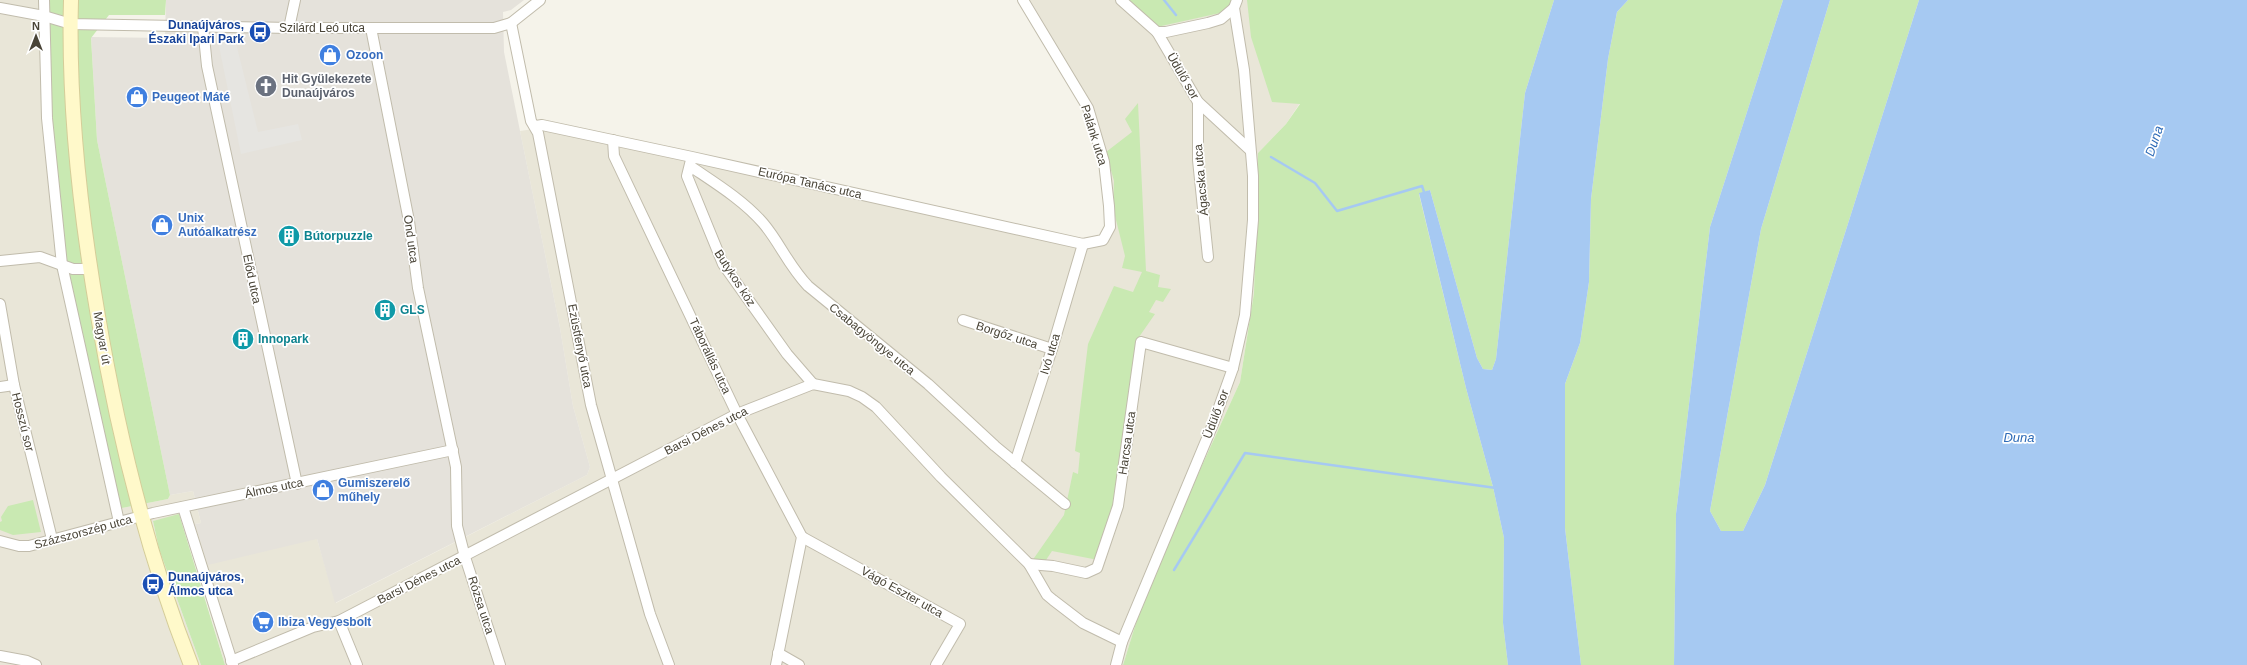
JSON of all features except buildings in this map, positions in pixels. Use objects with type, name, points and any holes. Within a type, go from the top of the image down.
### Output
[{"type":"street","points":[[44,0],[47,118],[62,265],[119,522]]},
{"type":"street","name":"Magyar út","points":[[71,0],[76,147],[90,269],[112,394],[142,516],[180,636],[191,665]]},
{"type":"street","points":[[289,28],[295,0]]},
{"type":"street","name":"Szilárd Leó utca","points":[[0,8],[44,16],[71,24],[289,28],[494,28],[511,23],[540,0]]},
{"type":"street","name":"Palánk utca","points":[[1023,0],[1088,108],[1104,162],[1110,228],[1103,240],[1083,244]]},
{"type":"street","name":"Üdülő sor","points":[[1120,0],[1157,32],[1198,102],[1249,148]]},
{"type":"street","name":"Üdülő sor","points":[[1157,32],[1185,29],[1221,19],[1236,4]]},
{"type":"street","name":"Üdülő sor","points":[[1116,665],[1122,642],[1233,368],[1245,315],[1253,220],[1252,157],[1249,148],[1244,70],[1236,4]]},
{"type":"street","name":"Ezüstfenyő utca","points":[[511,23],[531,121],[536,126],[591,405],[611,481],[650,614],[669,665]]},
{"type":"street","name":"Előd utca","points":[[203,26],[207,66],[297,484]]},
{"type":"street","name":"Ond utca","points":[[370,28],[409,221],[418,288],[453,450]]},
{"type":"street","name":"Ágacska utca","points":[[1198,102],[1198,160],[1208,257]]},
{"type":"street","name":"Európa Tanács utca","points":[[536,126],[613,140],[691,161],[1083,244]]},
{"type":"street","name":"Táborállás utca","points":[[613,140],[614,156],[737,414],[802,537]]},
{"type":"street","name":"Butykos köz","points":[[691,161],[687,176],[723,264],[786,354],[813,384]]},
{"type":"street","name":"Csabagyöngye utca","points":[[691,161],[763,223],[793,271],[808,286],[928,384],[1015,463],[1065,504]]},
{"type":"street","name":"Ivó utca","points":[[1015,463],[1052,350],[1083,244]]},
{"type":"street","points":[[0,261],[40,257],[73,269],[90,269]]},
{"type":"street","name":"Hosszú sor","points":[[0,304],[14,385],[52,539]]},
{"type":"street","name":"Borgőz utca","points":[[963,320],[1052,350]]},
{"type":"street","name":"Harcsa utca","points":[[1029,564],[1053,566],[1086,573],[1097,568],[1118,506],[1141,342],[1233,368]]},
{"type":"street","points":[[813,384],[849,391],[862,397],[876,407],[941,477],[1029,564],[1047,595],[1083,623],[1122,642]]},
{"type":"street","name":"Barsi Dénes utca","points":[[232,663],[313,627],[339,621],[611,481],[737,414],[813,384]]},
{"type":"street","points":[[0,387],[14,385]]},
{"type":"street","name":"Álmos utca","points":[[142,516],[453,450]]},
{"type":"street","name":"Rózsa utca","points":[[453,450],[456,467],[457,526],[465,556],[500,665]]},
{"type":"street","points":[[183,507],[232,663]]},
{"type":"street","name":"Százszorszép utca","points":[[0,541],[19,546],[29,546],[142,516]]},
{"type":"street","points":[[776,665],[802,537]]},
{"type":"street","name":"Vágó Eszter utca","points":[[802,537],[960,624],[936,665]]},
{"type":"street","points":[[339,621],[357,665]]},
{"type":"street","points":[[778,653],[799,665]]},
{"type":"street","points":[[0,656],[27,661],[36,665]]},
{"type":"shaded area","points":[[0,0],[48,0],[117,509],[168,499],[170,495],[193,491],[201,523],[195,524],[317,539],[336,603],[587,475],[590,467],[573,406],[560,328],[520,131],[540,128],[1073,246],[1104,241],[1112,209],[1110,162],[1090,101],[1030,0],[1325,0],[1300,103],[1286,124],[1258,153],[1254,293],[1240,382],[1148,584],[1123,665],[225,665],[198,572],[179,515],[153,521],[159,549],[201,665],[0,665]]},
{"type":"shaded area","points":[[166,0],[524,0],[511,10],[503,12],[504,52],[560,328],[573,406],[590,467],[587,475],[335,603],[317,539],[208,565],[195,524],[201,523],[193,491],[170,495],[97,140],[91,37],[165,38]]},
{"type":"shaded area","points":[[218,41],[236,43],[258,132],[298,124],[302,140],[241,154]]},
{"type":"green space","points":[[48,0],[166,0],[165,15],[109,15],[91,38],[97,140],[170,495],[168,499],[117,509],[61,266],[52,158]]},
{"type":"green space","points":[[1121,0],[1238,0],[1237,4],[1220,13],[1157,27]]},
{"type":"green space","points":[[1247,0],[1554,0],[1525,93],[1496,359],[1492,370],[1483,369],[1477,358],[1430,190],[1419,194],[1466,388],[1493,487],[1504,538],[1503,623],[1508,665],[1123,665],[1148,584],[1240,382],[1254,293],[1258,153],[1286,124],[1300,104],[1272,102],[1251,37]]},
{"type":"green space","points":[[1628,0],[1783,0],[1710,227],[1676,514],[1674,665],[1581,665],[1565,528],[1565,384],[1580,343],[1589,282],[1591,199],[1608,59],[1617,12]]},
{"type":"green space","points":[[1830,0],[1919,0],[1765,485],[1743,531],[1721,531],[1710,511],[1761,229]]},
{"type":"green space","points":[[1138,103],[1146,271],[1160,275],[1158,287],[1171,289],[1163,302],[1156,300],[1149,312],[1155,314],[1139,337],[1116,505],[1098,560],[1052,551],[1044,563],[1032,561],[1064,515],[1073,472],[1078,474],[1080,453],[1075,451],[1088,344],[1114,286],[1133,292],[1142,272],[1122,268],[1125,256],[1113,208],[1114,181],[1106,152],[1132,132],[1125,119]]},
{"type":"green space","points":[[33,500],[41,532],[13,535],[0,530],[0,522],[2,521],[1,517],[8,506]]},
{"type":"green space","points":[[179,514],[225,665],[201,665],[159,549],[153,521]]},
{"type":"water","points":[[1554,0],[1628,0],[1617,12],[1608,59],[1591,199],[1589,282],[1580,343],[1565,384],[1565,528],[1581,665],[1508,665],[1503,623],[1504,538],[1493,487],[1466,388],[1419,193],[1430,190],[1477,358],[1483,369],[1492,370],[1496,359],[1525,93]]},
{"type":"water","name":"Duna","points":[[1783,0],[1830,0],[1761,229],[1710,511],[1721,531],[1743,531],[1765,485],[1919,0],[2247,0],[2247,665],[1674,665],[1676,514],[1710,227]]},
{"type":"waterway","points":[[1164,0],[1176,15]]},
{"type":"waterway","points":[[1271,157],[1315,183],[1337,211],[1422,186],[1424,192]]},
{"type":"waterway","points":[[1174,570],[1245,453],[1496,488]]},
{"type":"place","name":"Dunaújváros, Északi Ipari Park","points":[[260,32]]},
{"type":"place","name":"Ozoon","points":[[330,55]]},
{"type":"place","name":"Hit Gyülekezete Dunaújváros","points":[[266,86]]},
{"type":"place","name":"Peugeot Máté","points":[[137,97]]},
{"type":"place","name":"Unix Autóalkatrész","points":[[162,225]]},
{"type":"place","name":"Bútorpuzzle","points":[[289,236]]},
{"type":"place","name":"GLS","points":[[385,310]]},
{"type":"place","name":"Innopark","points":[[243,339]]},
{"type":"place","name":"Gumiszerelő műhely","points":[[323,490]]},
{"type":"place","name":"Dunaújváros, Álmos utca","points":[[153,584]]},
{"type":"place","name":"Ibiza Vegyesbolt","points":[[263,622]]}]
